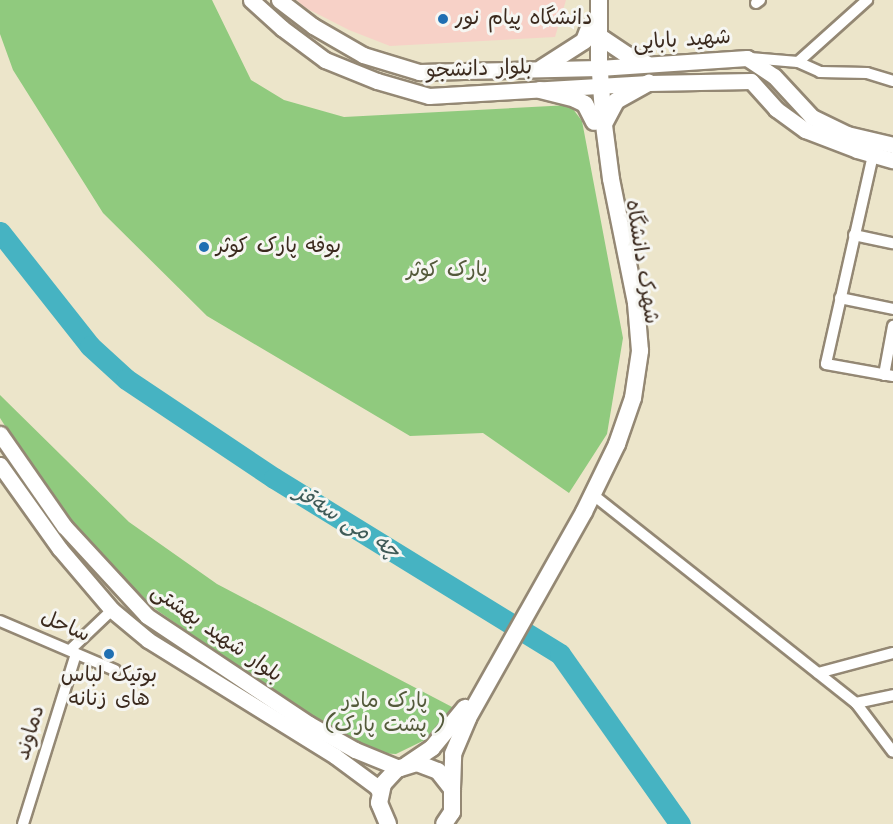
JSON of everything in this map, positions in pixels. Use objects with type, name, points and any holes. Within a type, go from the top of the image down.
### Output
[{"type":"main road","name":"بلوار دانشجو","points":[[251,0],[282,28],[325,60],[376,81],[413,92],[429,96],[596,87]]},
{"type":"main road","name":"بلوار دانشجو","points":[[279,0],[313,26],[363,55],[419,72],[595,68]]},
{"type":"main road","points":[[444,824],[452,812],[453,754],[469,709],[580,510],[592,494],[623,428],[633,398],[640,351],[636,303],[599,124],[590,0]]},
{"type":"main road","points":[[542,68],[594,32],[599,0]]},
{"type":"main road","points":[[594,32],[627,55],[646,64]]},
{"type":"main road","name":"شهید بابایی","points":[[595,68],[747,58],[774,76],[812,117],[846,134],[893,145]]},
{"type":"main road","points":[[413,92],[419,72]]},
{"type":"main road","name":"شهید بابایی","points":[[596,87],[649,83],[751,81],[776,108],[805,130],[893,160]]},
{"type":"main road","points":[[599,124],[616,101],[649,83]]},
{"type":"main road","points":[[540,90],[575,99],[585,104],[599,124]]},
{"type":"main road","name":"شهرک دانشگاه","points":[[580,510],[613,428],[628,369],[631,339],[630,319],[599,124]]},
{"type":"main road","name":"بلوار شهید بهشتی","points":[[0,434],[64,526],[147,616],[309,724],[355,750],[403,766]]},
{"type":"main road","name":"بلوار شهید بهشتی","points":[[0,465],[60,549],[112,610],[148,640],[335,756],[377,787],[380,793]]},
{"type":"main road","points":[[386,823],[381,813],[380,793],[389,775],[432,748],[469,709]]},
{"type":"main road","points":[[403,766],[428,765],[438,771],[452,789]]},
{"type":"street","points":[[798,62],[867,0]]},
{"type":"street","points":[[747,58],[798,62],[820,72],[867,73],[893,81]]},
{"type":"street","points":[[873,155],[826,364],[889,375],[893,326]]},
{"type":"street","points":[[854,235],[893,243]]},
{"type":"street","points":[[840,298],[893,309]]},
{"type":"street","points":[[592,494],[856,703],[893,752]]},
{"type":"street","points":[[73,652],[112,610]]},
{"type":"street","name":"ساحل","points":[[0,624],[115,670]]},
{"type":"street","name":"دماوند","points":[[23,824],[73,652]]},
{"type":"street","points":[[818,674],[893,652]]},
{"type":"street","points":[[856,703],[893,695]]},
{"type":"shaded area","name":"دانشگاه پیام نور","points":[[297,0],[566,0],[555,37],[390,46],[349,30],[304,7]]},
{"type":"green space","name":"پارک کوثر","points":[[0,0],[212,0],[251,80],[284,100],[344,117],[570,105],[582,121],[623,338],[607,434],[569,493],[483,433],[410,436],[207,316],[103,213],[13,70],[0,34]]},
{"type":"green space","name":"پارک مادر (پشت پارک )","points":[[0,395],[129,522],[217,584],[454,708],[433,736],[396,754],[377,753],[306,714],[158,611],[106,565],[45,489],[0,418]]},
{"type":"waterway","name":"چە می سەقز","points":[[0,232],[90,346],[126,379],[274,478],[560,654],[680,824]]},
{"type":"place","name":"دانشگاه پیام نور","points":[[443,19]]},
{"type":"place","name":"بوفه پارک کوثر","points":[[204,247]]},
{"type":"place","name":"بوتیک لباس های زنانه","points":[[109,654]]}]
